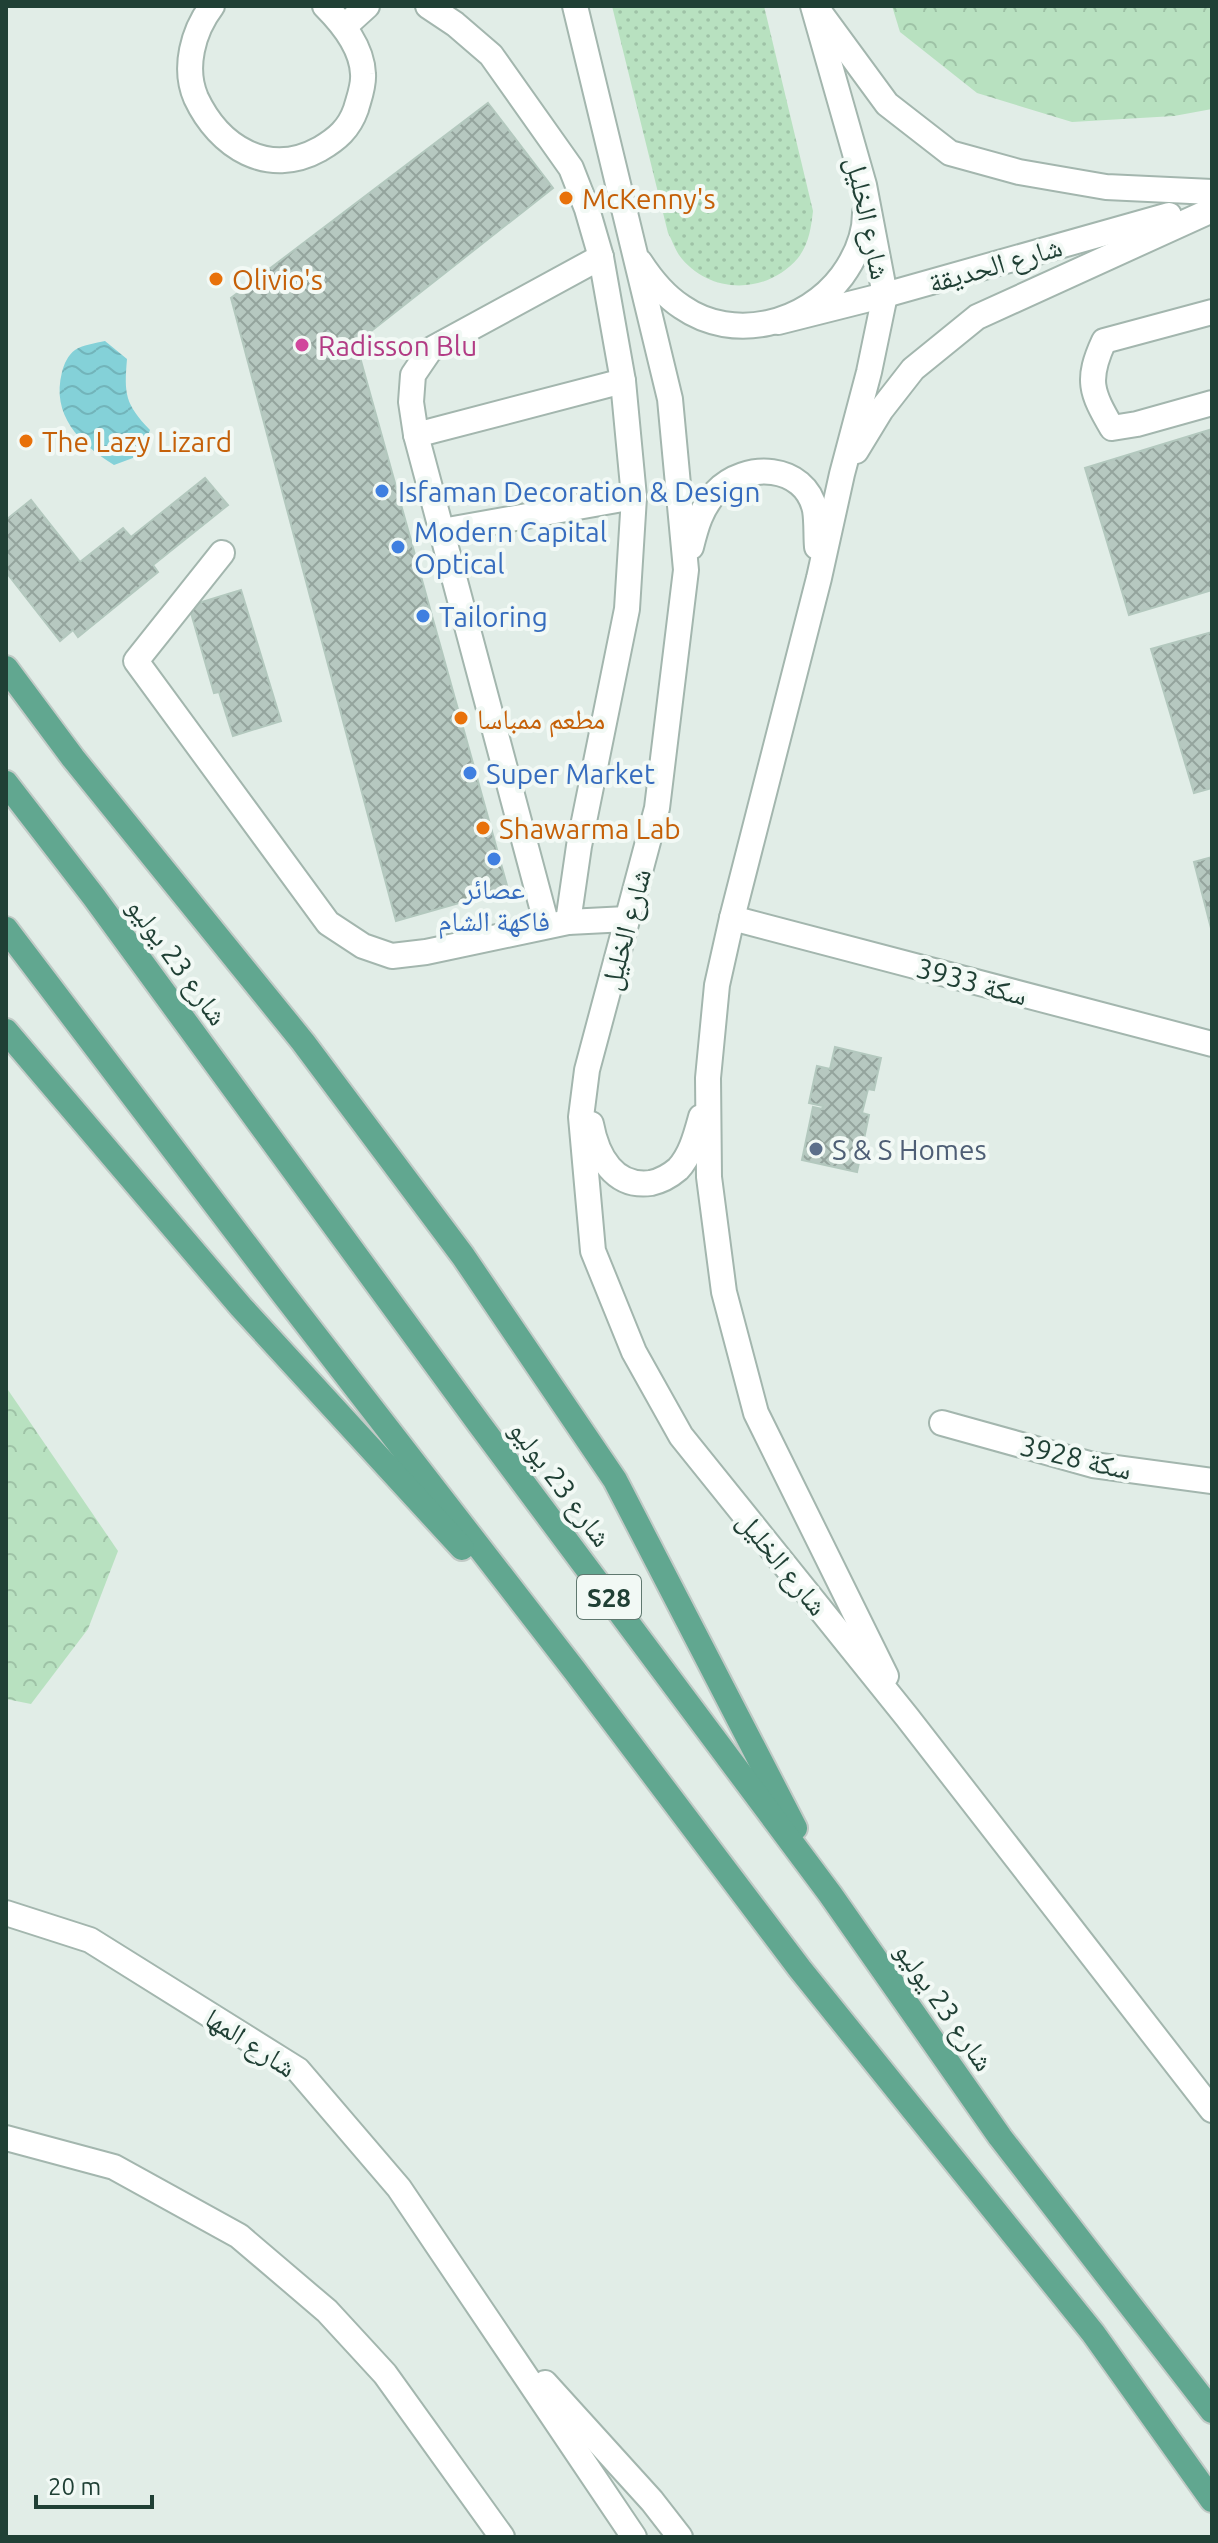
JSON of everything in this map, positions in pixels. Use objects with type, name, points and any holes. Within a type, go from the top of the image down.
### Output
[{"type":"main road","points":[[6,668],[73,758],[303,1042],[463,1256],[615,1480],[830,1894]]},
{"type":"main road","name":"شارع 23 يوليو","points":[[6,783],[94,897],[480,1425],[830,1894],[1000,2137],[1212,2411]]},
{"type":"main road","name":"S28","points":[[6,929],[800,1969],[1093,2333],[1212,2500]]},
{"type":"main road","points":[[6,1031],[241,1307],[575,1671]]},
{"type":"street","points":[[210,7],[195,34],[190,64],[194,93],[207,120],[229,142],[251,155],[277,161],[308,155],[337,139],[351,121],[361,94],[363,73],[354,43],[345,26],[325,6]]},
{"type":"street","points":[[345,26],[367,6]]},
{"type":"street","points":[[428,6],[491,55],[571,168],[601,257],[623,381],[634,497],[627,609],[582,832],[558,924]]},
{"type":"street","name":"شارع الخليل","points":[[575,6],[670,399],[686,570],[657,808],[587,1070],[581,1117],[593,1251],[634,1352],[681,1436],[907,1717],[1212,2110]]},
{"type":"street","points":[[814,6],[887,104],[950,153],[1019,172],[1106,187],[1212,192]]},
{"type":"street","name":"شارع الخليل","points":[[814,6],[864,185],[885,295],[819,578],[717,985],[708,1078],[709,1177],[724,1292],[756,1413],[907,1717]]},
{"type":"street","points":[[631,241],[640,263],[653,282],[683,308],[719,323],[756,326],[778,322],[809,309],[830,292],[853,261],[865,224],[864,185]]},
{"type":"street","name":"شارع الحديقة","points":[[778,322],[1212,203]]},
{"type":"street","points":[[842,474],[881,410],[913,369],[977,317],[1212,210]]},
{"type":"street","points":[[558,924],[442,531],[416,435],[411,402],[413,375],[430,350],[601,257]]},
{"type":"street","points":[[1212,312],[1104,341],[1093,364],[1093,387],[1097,402],[1112,428],[1212,403]]},
{"type":"street","points":[[416,435],[623,381]]},
{"type":"street","points":[[686,570],[698,518],[716,491],[739,475],[769,471],[793,477],[805,490],[815,509],[819,578]]},
{"type":"street","points":[[442,531],[634,497]]},
{"type":"street","points":[[222,553],[136,661],[328,923],[363,946],[392,956],[438,950],[558,924],[627,919]]},
{"type":"street","name":"سكة 3933","points":[[732,918],[1212,1044]]},
{"type":"street","points":[[587,1070],[594,1140],[606,1164],[622,1180],[640,1184],[657,1182],[677,1170],[688,1155],[701,1118],[708,1078]]},
{"type":"street","name":"سكة 3928","points":[[942,1423],[1093,1465],[1212,1481]]},
{"type":"street","name":"شارع المها","points":[[6,1913],[90,1940],[298,2070],[399,2188],[634,2537]]},
{"type":"street","points":[[6,2138],[114,2167],[239,2236],[327,2311],[385,2374],[502,2537]]},
{"type":"street","name":"شارع المها","points":[[493,2324],[652,2501],[680,2537]]},
{"type":"green space","points":[[612,6],[764,6],[813,211],[805,247],[785,270],[754,284],[721,283],[705,278],[679,255],[668,233]]},
{"type":"green space","points":[[892,6],[1212,6],[1212,109],[1174,116],[1072,122],[977,93],[900,32]]},
{"type":"green space","points":[[6,1387],[118,1551],[88,1629],[31,1704],[6,1699]]},
{"type":"water","points":[[105,341],[127,359],[128,398],[135,413],[150,430],[141,455],[114,465],[79,437],[64,415],[61,402],[62,372],[68,357],[78,348]]},
{"type":"building","points":[[488,103],[553,188],[356,343],[508,889],[396,921],[231,298]]},
{"type":"building","points":[[1212,429],[1212,590],[1129,615],[1085,468]]},
{"type":"building","points":[[205,478],[228,505],[153,565],[158,572],[78,637],[73,630],[60,641],[6,572],[6,520],[31,500],[80,562],[123,528],[131,537]]},
{"type":"building","points":[[241,590],[281,721],[233,736],[219,692],[214,693],[189,606]]},
{"type":"building","points":[[1212,632],[1212,788],[1194,793],[1151,649]]},
{"type":"building","points":[[1212,857],[1212,932],[1194,862]]},
{"type":"building","points":[[835,1047],[881,1058],[874,1090],[868,1089],[862,1113],[869,1115],[857,1172],[802,1160],[813,1107],[822,1109],[823,1106],[809,1103],[817,1066],[830,1069]]},
{"type":"place","name":"McKenny's","points":[[566,198]]},
{"type":"place","name":"Olivio's","points":[[216,279]]},
{"type":"place","name":"Radisson Blu","points":[[302,345]]},
{"type":"place","name":"The Lazy Lizard","points":[[26,441]]},
{"type":"place","name":"Isfaman Decoration & Design","points":[[382,491]]},
{"type":"place","name":"Modern Capital Optical","points":[[398,547]]},
{"type":"place","name":"Tailoring","points":[[423,616]]},
{"type":"place","name":"مطعم ممباسا","points":[[461,718]]},
{"type":"place","name":"Super Market","points":[[470,773]]},
{"type":"place","name":"Shawarma Lab","points":[[483,828]]},
{"type":"place","name":"عصائر فاكهة الشام","points":[[494,859]]},
{"type":"place","name":"S & S Homes","points":[[816,1149]]}]
